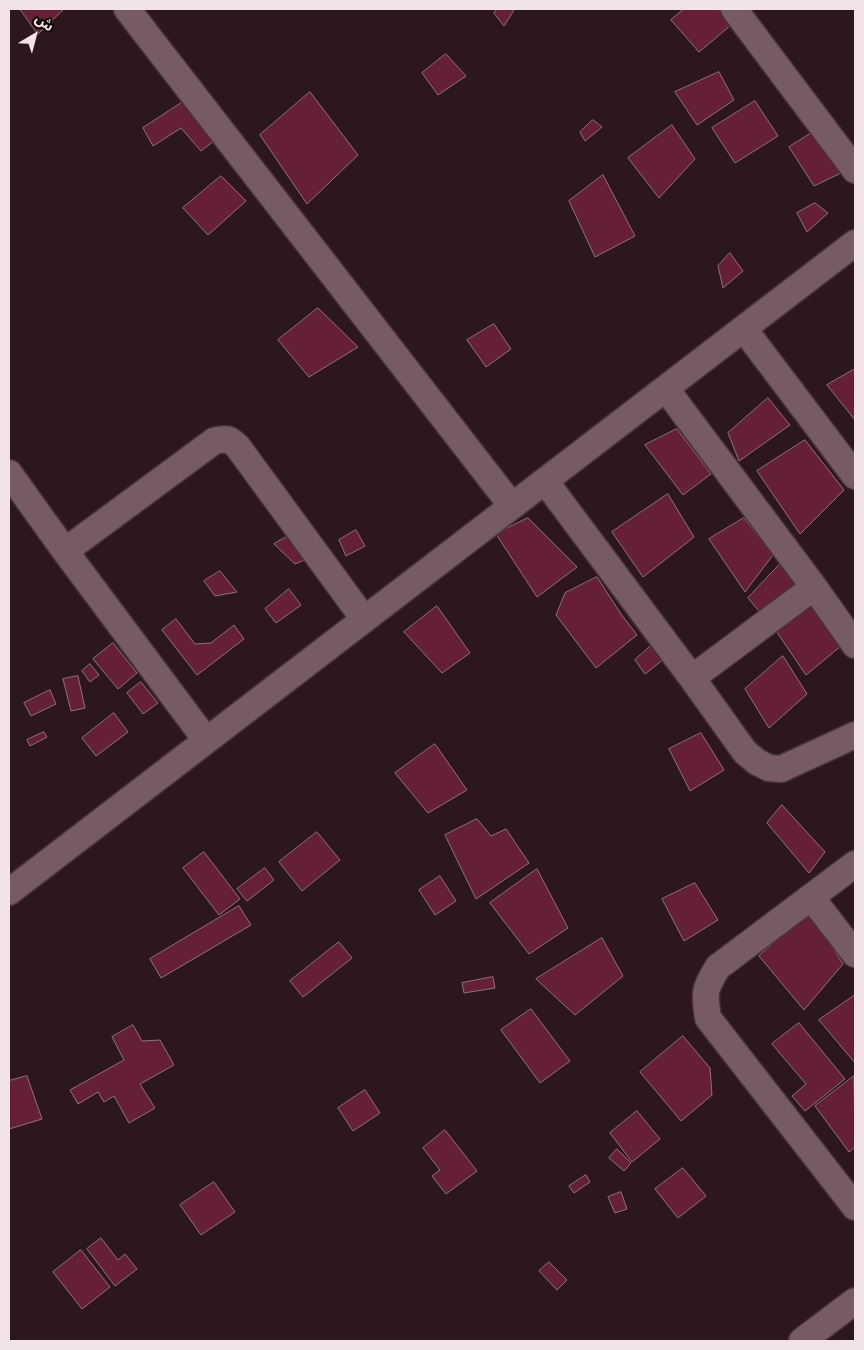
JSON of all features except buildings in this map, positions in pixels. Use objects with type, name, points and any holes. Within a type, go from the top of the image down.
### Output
[{"type":"street","points":[[127,9],[512,506]]},
{"type":"street","points":[[734,9],[855,170]]},
{"type":"street","points":[[9,892],[855,243]]},
{"type":"street","points":[[744,329],[855,476]]},
{"type":"street","points":[[666,389],[855,645]]},
{"type":"street","points":[[65,551],[214,440],[224,438],[231,440],[238,447],[364,619]]},
{"type":"street","points":[[9,472],[65,551],[206,740]]},
{"type":"street","points":[[545,481],[745,752],[757,762],[769,768],[781,769],[855,735]]},
{"type":"street","points":[[692,678],[814,588]]},
{"type":"street","points":[[855,864],[718,967],[709,981],[705,995],[708,1018],[855,1207]]},
{"type":"street","points":[[811,897],[855,954]]},
{"type":"street","points":[[802,1341],[855,1301]]}]
